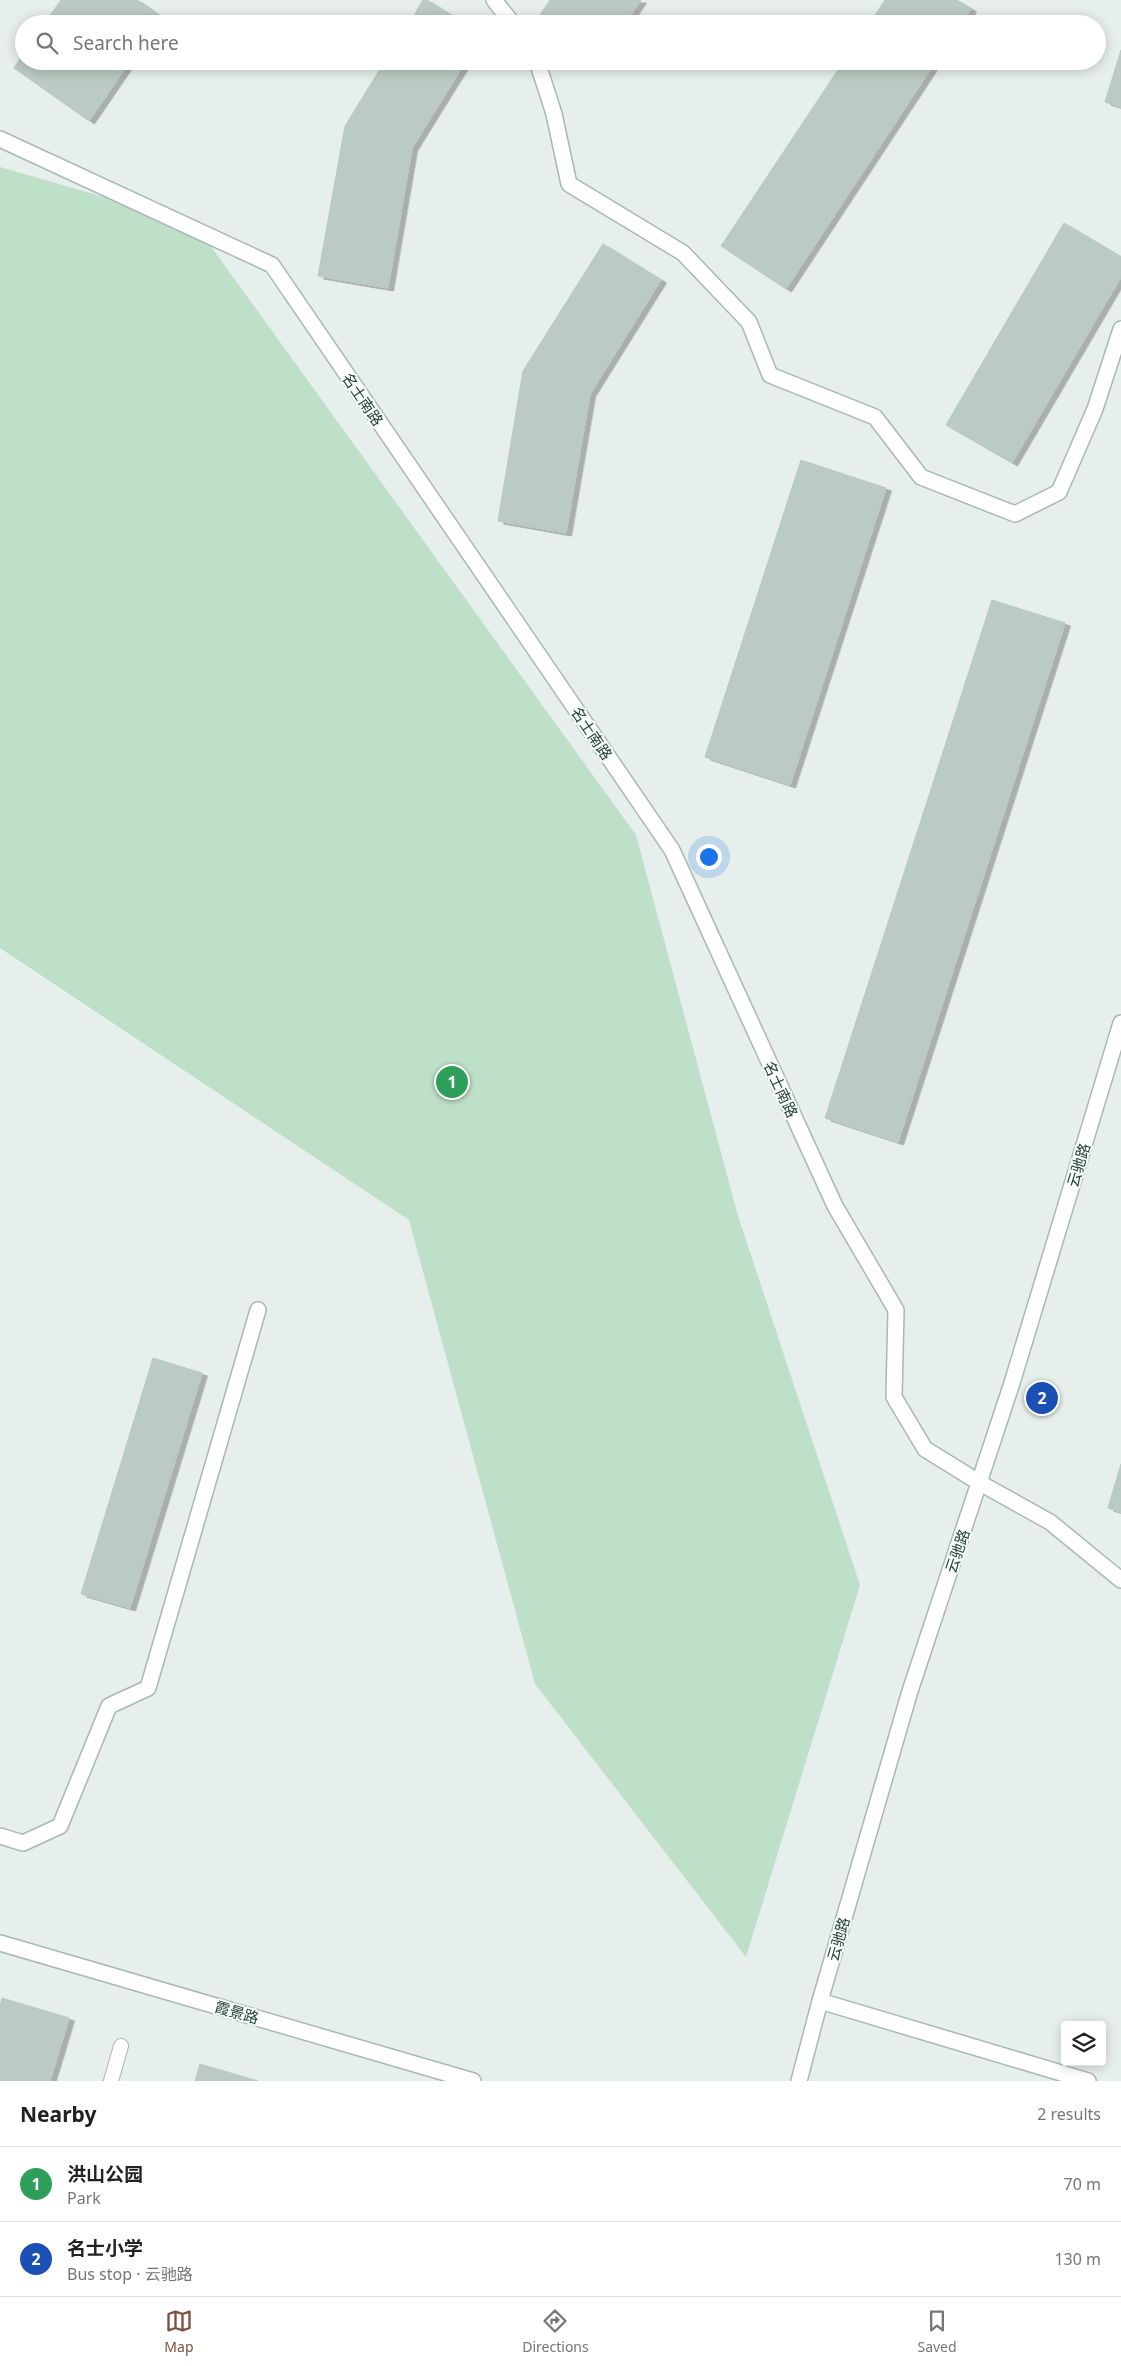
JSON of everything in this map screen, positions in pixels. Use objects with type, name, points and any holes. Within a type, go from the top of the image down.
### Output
[{"type":"street","points":[[494,0],[506,15]]},
{"type":"street","points":[[540,70],[554,114],[569,184],[682,253],[749,322],[770,375],[875,417],[921,477],[1015,514],[1059,492],[1095,409],[1121,329]]},
{"type":"street","name":"名士南路","points":[[0,139],[272,265],[672,850],[834,1206],[896,1310],[894,1397],[925,1449],[980,1484],[1050,1522],[1121,1580]]},
{"type":"street","name":"云驰路","points":[[799,2081],[820,2001],[910,1691],[980,1484],[1121,1023]]},
{"type":"street","points":[[0,1836],[23,1843],[60,1826],[109,1706],[148,1688],[258,1310]]},
{"type":"street","name":"霞景路","points":[[0,1943],[473,2081]]},
{"type":"street","points":[[820,2001],[1088,2081]]},
{"type":"lane","points":[[111,2081],[121,2046]]},
{"type":"green space","points":[[0,167],[194,223],[636,835],[738,1216],[860,1585],[746,1957],[535,1684],[409,1220],[0,948]]},
{"type":"building","points":[[61,0],[137,0],[158,15],[50,15]]},
{"type":"building","points":[[423,0],[427,0],[451,15],[414,15]]},
{"type":"building","points":[[550,0],[641,0],[631,15],[540,15]]},
{"type":"building","points":[[885,0],[957,0],[971,9],[967,15],[875,15]]},
{"type":"building","points":[[1121,50],[1121,107],[1105,102]]},
{"type":"building","points":[[17,70],[124,70],[89,121]]},
{"type":"building","points":[[379,70],[460,70],[412,148],[388,288],[318,276],[345,126]]},
{"type":"building","points":[[838,70],[930,70],[786,289],[721,246]]},
{"type":"building","points":[[1064,223],[1121,257],[1121,277],[1012,463],[946,425]]},
{"type":"building","points":[[603,244],[661,280],[590,394],[566,533],[498,521],[523,371]]},
{"type":"building","points":[[801,460],[886,488],[790,785],[705,757]]},
{"type":"building","points":[[992,600],[1065,623],[898,1142],[825,1118]]},
{"type":"building","points":[[153,1358],[202,1373],[130,1608],[81,1594]]},
{"type":"building","points":[[1121,1464],[1121,1512],[1108,1508]]},
{"type":"building","points":[[2,1998],[69,2018],[50,2081],[0,2081],[0,2006]]},
{"type":"building","points":[[200,2064],[258,2081],[195,2081]]},
{"type":"place","name":"洪山公园","points":[[452,1082]]},
{"type":"place","name":"名士小学","points":[[1042,1398]]}]
